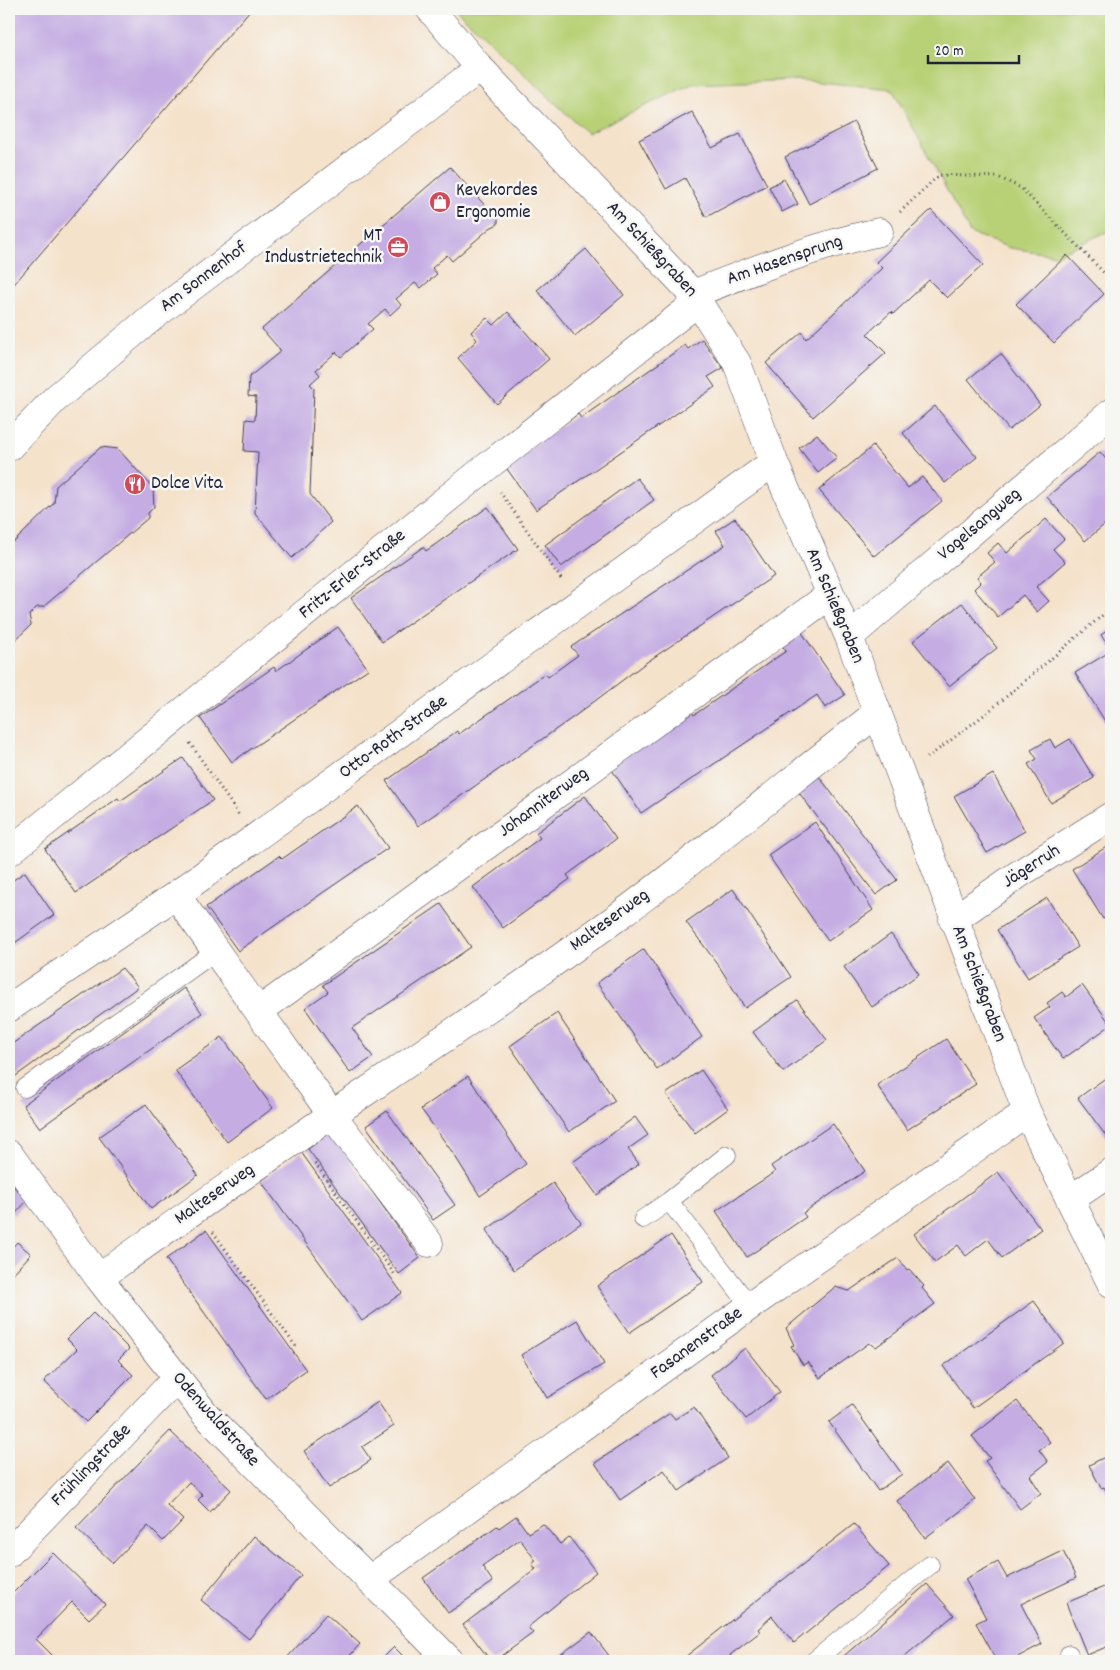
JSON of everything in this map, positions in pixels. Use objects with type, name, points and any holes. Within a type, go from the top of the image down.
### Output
[{"type":"street","name":"Am Schießgraben","points":[[430,9],[480,68],[696,298],[737,364],[774,462],[849,636],[902,776],[953,920],[1027,1112],[1111,1283]]},
{"type":"street","name":"Am Sonnenhof","points":[[9,447],[55,399],[151,318],[480,68]]},
{"type":"street","name":"Am Hasensprung","points":[[696,298],[782,259],[839,240],[878,232]]},
{"type":"street","name":"Fritz-Erler-Straße","points":[[9,852],[696,298]]},
{"type":"street","name":"Vogelsangweg","points":[[849,636],[1111,413]]},
{"type":"street","name":"Otto-Roth-Straße","points":[[9,1008],[255,839],[774,462]]},
{"type":"street","name":"Johanniterweg","points":[[259,1011],[830,595]]},
{"type":"street","name":"Malteserweg","points":[[99,1278],[195,1207],[384,1081],[620,914],[877,713]]},
{"type":"street","name":"Jägerruh","points":[[953,920],[1019,874],[1111,816]]},
{"type":"street","points":[[176,895],[332,1114],[429,1243]]},
{"type":"street","name":"Fasanenstraße","points":[[369,1580],[750,1306],[1027,1112]]},
{"type":"street","name":"Odenwaldstraße","points":[[9,1154],[99,1278],[206,1415],[450,1661]]},
{"type":"street","points":[[1071,1199],[1111,1172]]},
{"type":"street","name":"Frühlingstraße","points":[[9,1553],[176,1379]]},
{"type":"lane","points":[[25,1088],[216,951]]},
{"type":"lane","points":[[642,1219],[727,1155]]},
{"type":"lane","points":[[669,1200],[750,1306]]},
{"type":"lane","points":[[814,1661],[930,1565]]},
{"type":"path","points":[[878,232],[939,175],[998,177],[1022,188],[1111,280]]},
{"type":"path","points":[[484,469],[578,604]]},
{"type":"path","points":[[902,776],[988,712],[1111,608]]},
{"type":"path","points":[[175,720],[255,839]]},
{"type":"path","points":[[297,1138],[395,1275]]},
{"type":"path","points":[[195,1207],[297,1348]]},
{"type":"green space","points":[[455,9],[1111,9],[1111,230],[1056,255],[1010,248],[970,233],[892,89],[799,80],[692,84],[587,133]]},
{"type":"building","points":[[9,9],[251,9],[9,290]]},
{"type":"building","points":[[692,112],[712,148],[740,134],[767,185],[706,217],[685,178],[666,189],[639,140]]},
{"type":"building","points":[[854,122],[878,168],[809,204],[785,157]]},
{"type":"building","points":[[450,167],[491,212],[498,216],[498,224],[490,228],[452,261],[447,255],[432,268],[437,274],[421,288],[415,283],[396,299],[401,305],[390,315],[385,309],[368,324],[373,329],[341,357],[336,352],[316,370],[320,375],[310,384],[314,388],[310,494],[331,522],[292,558],[255,513],[258,452],[244,451],[246,419],[255,420],[256,397],[248,396],[249,377],[281,351],[262,329]]},
{"type":"building","points":[[784,179],[798,204],[782,212],[769,187]]},
{"type":"building","points":[[931,210],[983,265],[947,298],[929,280],[893,314],[891,312],[867,334],[886,353],[813,417],[766,363],[802,332],[806,339],[882,268],[876,262]]},
{"type":"building","points":[[586,249],[624,295],[575,336],[537,290]]},
{"type":"building","points":[[1067,255],[1104,294],[1054,343],[1016,304]]},
{"type":"building","points":[[508,312],[549,359],[497,404],[458,358],[477,340],[471,332],[487,318],[494,325]]},
{"type":"building","points":[[702,339],[723,368],[708,377],[715,387],[536,510],[505,466],[578,414],[581,418],[685,345],[688,349]]},
{"type":"building","points":[[1001,354],[1040,405],[1009,430],[968,379]]},
{"type":"building","points":[[935,406],[977,457],[945,483],[903,433]]},
{"type":"building","points":[[817,434],[837,458],[818,473],[799,448]]},
{"type":"building","points":[[873,446],[908,488],[922,477],[942,501],[874,556],[819,490]]},
{"type":"building","points":[[101,447],[118,449],[153,488],[154,507],[148,513],[148,518],[43,607],[37,607],[29,615],[31,625],[9,646],[9,542],[15,541],[54,503],[56,486]]},
{"type":"building","points":[[1100,452],[1111,465],[1111,521],[1085,541],[1047,497]]},
{"type":"building","points":[[637,478],[654,500],[561,567],[545,545]]},
{"type":"building","points":[[488,507],[518,549],[382,642],[351,598],[423,547],[426,551]]},
{"type":"building","points":[[735,518],[774,576],[644,664],[575,716],[418,826],[386,781],[457,731],[459,734],[545,674],[548,677],[578,655],[571,647],[725,545],[716,531]]},
{"type":"building","points":[[1046,519],[1064,539],[1053,549],[1065,562],[1036,587],[1049,601],[1037,612],[1023,595],[998,617],[974,589],[981,582],[977,577],[995,562],[987,553],[998,543],[1007,553]]},
{"type":"building","points":[[962,603],[997,648],[949,686],[913,641]]},
{"type":"building","points":[[338,627],[368,669],[232,762],[200,718],[274,667],[276,671]]},
{"type":"building","points":[[798,627],[845,695],[825,708],[817,695],[641,813],[610,767],[691,711],[694,715],[786,651],[779,641]]},
{"type":"building","points":[[1111,628],[1111,651],[1101,635]]},
{"type":"building","points":[[1111,651],[1111,731],[1075,673]]},
{"type":"building","points":[[1050,739],[1055,748],[1070,739],[1094,778],[1051,803],[1028,764],[1037,759],[1031,750]]},
{"type":"building","points":[[183,758],[213,800],[76,893],[45,849],[118,798],[120,801]]},
{"type":"building","points":[[993,774],[1025,831],[987,853],[954,796]]},
{"type":"building","points":[[818,775],[897,880],[876,895],[797,790]]},
{"type":"building","points":[[585,796],[616,839],[567,875],[570,879],[503,928],[473,887],[540,838],[536,833]]},
{"type":"building","points":[[358,806],[388,848],[238,951],[206,907],[279,856],[282,859]]},
{"type":"building","points":[[815,822],[873,910],[828,941],[768,855]]},
{"type":"building","points":[[1111,844],[1111,914],[1103,919],[1072,869]]},
{"type":"building","points":[[25,872],[54,915],[9,947],[9,883]]},
{"type":"building","points":[[733,889],[791,977],[745,1008],[719,966],[686,922]]},
{"type":"building","points":[[1047,898],[1078,947],[1028,978],[997,930]]},
{"type":"building","points":[[441,904],[471,947],[352,1028],[373,1057],[350,1073],[305,1008],[328,992],[323,985]]},
{"type":"building","points":[[891,934],[919,974],[872,1007],[844,967]]},
{"type":"building","points":[[644,949],[702,1037],[657,1069],[597,983]]},
{"type":"building","points":[[122,968],[138,987],[9,1081],[9,1046]]},
{"type":"building","points":[[1082,985],[1111,1025],[1063,1059],[1034,1018],[1050,1007],[1047,1003],[1062,992],[1066,997]]},
{"type":"building","points":[[184,988],[202,1013],[40,1128],[23,1105]]},
{"type":"building","points":[[797,1000],[827,1040],[783,1072],[753,1032]]},
{"type":"building","points":[[557,1013],[615,1101],[569,1132],[510,1046]]},
{"type":"building","points":[[222,1037],[273,1108],[227,1142],[175,1070]]},
{"type":"building","points":[[946,1039],[976,1084],[907,1130],[877,1085]]},
{"type":"building","points":[[701,1070],[728,1109],[695,1133],[666,1094]]},
{"type":"building","points":[[1111,1074],[1111,1138],[1109,1140],[1078,1098]]},
{"type":"building","points":[[468,1076],[526,1164],[480,1196],[453,1153],[421,1109]]},
{"type":"building","points":[[146,1104],[198,1175],[151,1209],[99,1137]]},
{"type":"building","points":[[387,1111],[455,1205],[433,1220],[366,1126]]},
{"type":"building","points":[[635,1117],[648,1135],[628,1149],[639,1164],[597,1195],[573,1162]]},
{"type":"building","points":[[833,1124],[865,1171],[803,1213],[806,1217],[747,1257],[716,1211],[775,1172],[771,1166]]},
{"type":"building","points":[[330,1133],[420,1258],[399,1274],[308,1149]]},
{"type":"building","points":[[301,1152],[402,1293],[362,1321],[261,1181]]},
{"type":"building","points":[[998,1172],[1041,1229],[1002,1258],[988,1239],[966,1256],[958,1245],[935,1262],[914,1234]]},
{"type":"building","points":[[9,1182],[28,1200],[14,1215],[9,1210]]},
{"type":"building","points":[[553,1183],[581,1223],[514,1270],[486,1230]]},
{"type":"building","points":[[206,1230],[306,1370],[266,1399],[166,1259]]},
{"type":"building","points":[[671,1235],[703,1282],[629,1333],[597,1286]]},
{"type":"building","points":[[17,1242],[31,1254],[9,1278],[9,1251]]},
{"type":"building","points":[[898,1258],[907,1270],[909,1269],[924,1286],[922,1288],[935,1304],[876,1347],[869,1343],[820,1378],[808,1362],[803,1365],[791,1346],[794,1345],[786,1328],[835,1287],[849,1291]]},
{"type":"building","points":[[1034,1301],[1064,1343],[973,1408],[943,1366]]},
{"type":"building","points":[[93,1313],[129,1349],[118,1360],[133,1375],[86,1422],[44,1381],[77,1349],[67,1339]]},
{"type":"building","points":[[577,1320],[604,1364],[547,1398],[521,1355]]},
{"type":"building","points":[[745,1348],[780,1392],[746,1419],[711,1375]]},
{"type":"building","points":[[1017,1401],[1050,1442],[1039,1450],[1048,1462],[1030,1476],[1041,1493],[1020,1509],[985,1461],[990,1458],[972,1436]]},
{"type":"building","points":[[378,1402],[394,1426],[362,1447],[371,1460],[329,1488],[304,1451]]},
{"type":"building","points":[[852,1405],[902,1474],[878,1491],[829,1422]]},
{"type":"building","points":[[694,1407],[728,1458],[679,1491],[664,1470],[620,1500],[595,1463],[670,1413],[675,1419]]},
{"type":"building","points":[[170,1431],[231,1490],[210,1512],[198,1500],[203,1495],[189,1482],[167,1505],[183,1520],[163,1541],[148,1526],[113,1563],[76,1528]]},
{"type":"building","points":[[1111,1454],[1111,1501],[1104,1487],[1101,1488],[1089,1465]]},
{"type":"building","points":[[948,1463],[975,1500],[925,1538],[897,1501]]},
{"type":"building","points":[[516,1516],[528,1533],[543,1524],[560,1544],[569,1537],[596,1572],[528,1627],[533,1633],[495,1661],[491,1661],[463,1625],[536,1569],[532,1564],[536,1561],[520,1539],[482,1566],[493,1582],[448,1613],[423,1578],[497,1526],[499,1528]]},
{"type":"building","points":[[854,1524],[889,1566],[794,1643],[772,1616],[758,1629],[760,1632],[730,1655],[734,1661],[680,1661]]},
{"type":"building","points":[[254,1536],[301,1575],[249,1639],[201,1600]]},
{"type":"building","points":[[1063,1551],[1076,1578],[1021,1604],[1042,1644],[1010,1661],[997,1661],[976,1623],[986,1618],[965,1579],[998,1562],[1007,1578]]},
{"type":"building","points":[[53,1553],[105,1604],[89,1619],[72,1602],[36,1639],[53,1656],[47,1661],[23,1661],[19,1657],[15,1661],[9,1661],[9,1597]]},
{"type":"building","points":[[927,1584],[954,1615],[899,1661],[838,1661]]},
{"type":"building","points":[[1111,1584],[1111,1645],[1087,1655],[1066,1603]]},
{"type":"building","points":[[326,1614],[360,1644],[345,1661],[289,1661],[286,1659]]},
{"type":"building","points":[[591,1632],[613,1661],[552,1661]]},
{"type":"building","points":[[394,1647],[408,1661],[380,1661]]},
{"type":"place","name":"Kevekordes Ergonomie","points":[[440,202]]},
{"type":"place","name":"MT Industrietechnik","points":[[398,247]]},
{"type":"place","name":"Dolce Vita","points":[[135,484]]}]
